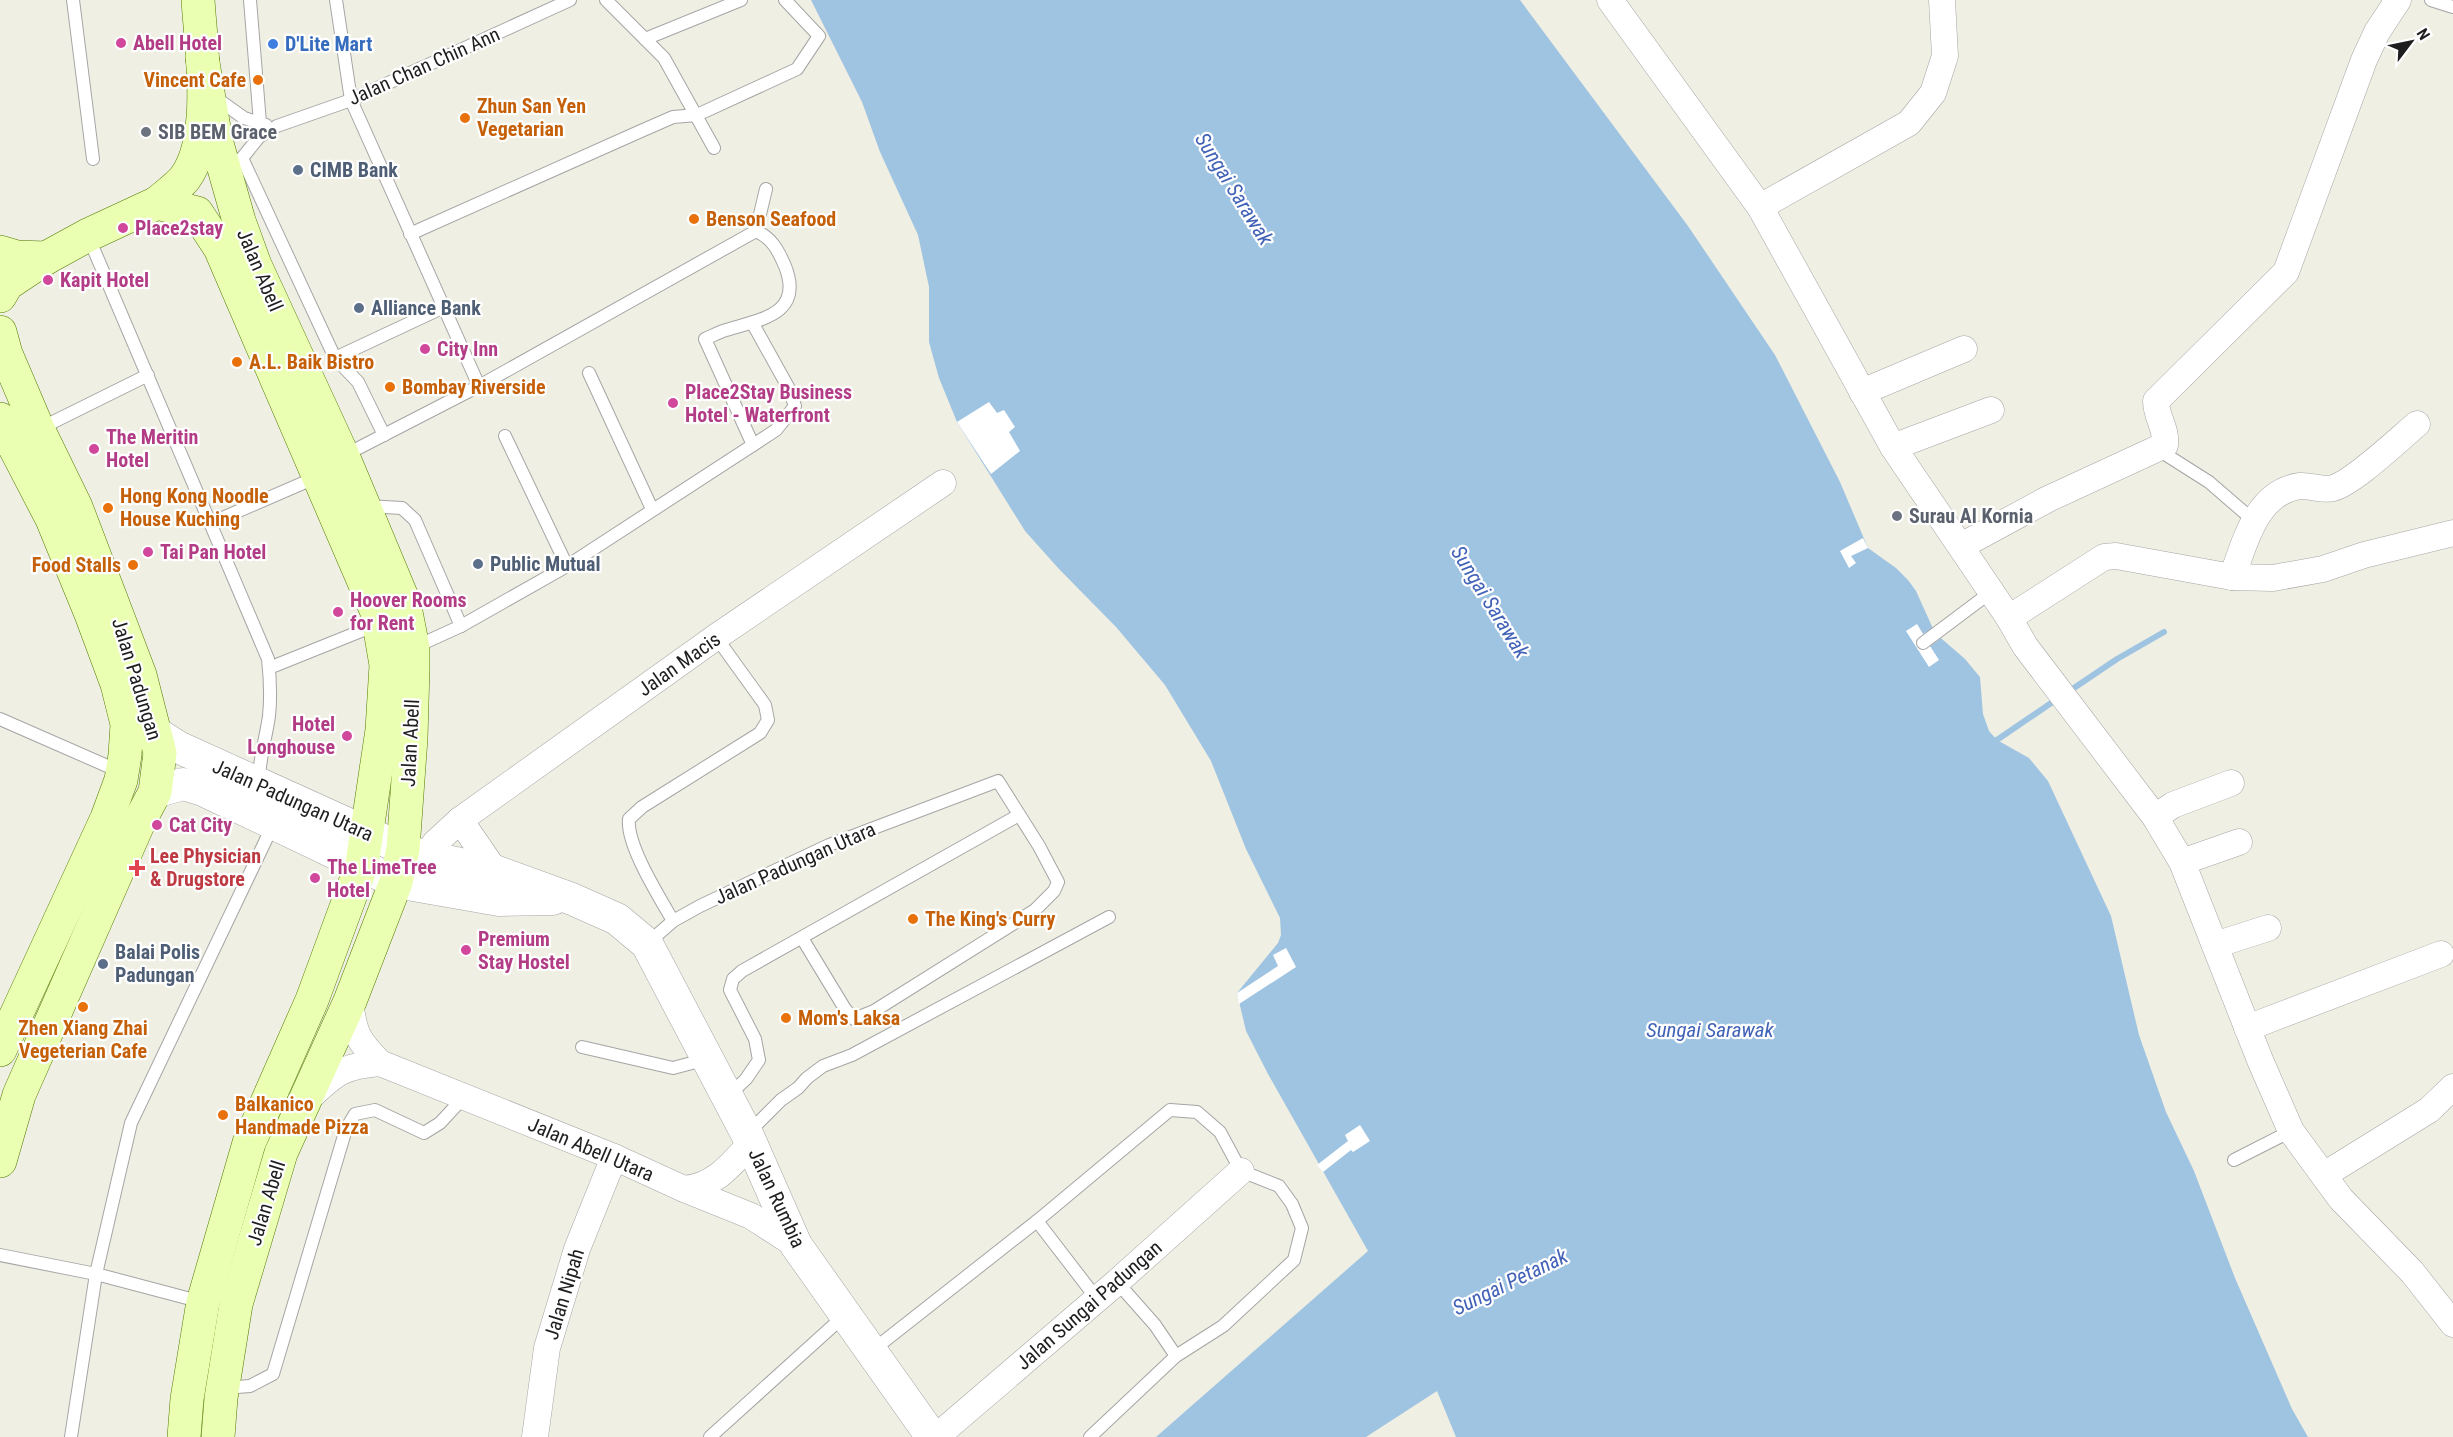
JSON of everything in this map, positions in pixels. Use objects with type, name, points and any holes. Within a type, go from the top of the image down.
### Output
[{"type":"main road","name":"Jalan Abell","points":[[16,252],[88,235],[157,203],[185,178],[199,149],[204,120],[198,0]]},
{"type":"main road","name":"Jalan Abell","points":[[202,57],[216,140],[234,168],[255,265],[343,456],[404,602],[413,648],[411,738],[415,853],[396,882],[350,1001],[281,1153],[236,1304],[222,1388],[218,1437]]},
{"type":"main road","name":"Jalan Abell","points":[[157,203],[197,213],[220,248],[376,612],[386,666],[382,730],[364,849],[312,1000],[249,1143],[203,1302],[187,1399],[184,1437]]},
{"type":"main road","points":[[0,296],[7,284],[16,252]]},
{"type":"main road","name":"Jalan Padungan","points":[[0,332],[6,354],[38,429],[75,507],[140,675],[160,753],[155,792],[134,832],[19,1095],[0,1161]]},
{"type":"main road","name":"Jalan Padungan","points":[[0,419],[52,519],[117,684],[127,724],[122,772],[106,818],[0,1050]]},
{"type":"street","points":[[1610,0],[1760,207],[1893,447],[2009,618],[2025,646],[2155,817],[2182,862],[2247,1028],[2291,1131],[2341,1198],[2412,1272],[2453,1324]]},
{"type":"street","points":[[1760,207],[1909,123],[1933,93],[1945,56],[1942,0]]},
{"type":"street","points":[[1961,546],[2048,499],[2165,445],[2166,436],[2156,409],[2156,401],[2280,279],[2290,266],[2364,60],[2377,32],[2398,0]]},
{"type":"street","points":[[1862,392],[1964,349]]},
{"type":"street","points":[[1893,447],[1991,410]]},
{"type":"street","points":[[2232,577],[2253,520],[2267,504],[2281,494],[2300,486],[2332,488],[2361,472],[2417,424]]},
{"type":"street","name":"Jalan Macis","points":[[415,853],[439,838],[460,820],[716,637],[943,483]]},
{"type":"street","points":[[2009,618],[2104,557],[2116,555],[2232,577],[2273,578],[2323,569],[2364,555],[2453,533]]},
{"type":"street","name":"Jalan Padungan Utara","points":[[156,734],[178,747],[259,784],[364,849],[396,882],[499,900],[572,899]]},
{"type":"street","points":[[2155,817],[2173,805],[2231,783]]},
{"type":"street","name":"Jalan Padungan Utara","points":[[155,792],[183,784],[203,790],[273,824],[364,849],[415,853],[495,871],[572,899],[617,919],[647,944]]},
{"type":"street","points":[[460,820],[495,871]]},
{"type":"street","points":[[2182,862],[2239,842]]},
{"type":"street","points":[[2215,945],[2268,928]]},
{"type":"street","name":"Jalan Rumbia","points":[[647,944],[728,1096],[796,1245],[934,1437]]},
{"type":"street","points":[[2247,1028],[2441,954]]},
{"type":"street","points":[[350,1001],[353,1025],[361,1044],[380,1063]]},
{"type":"street","points":[[302,1106],[328,1080],[346,1068],[380,1063]]},
{"type":"street","name":"Jalan Abell Utara","points":[[380,1063],[614,1157],[751,1216],[796,1245]]},
{"type":"street","points":[[2324,1175],[2429,1110],[2453,1087]]},
{"type":"street","points":[[684,1189],[701,1188],[712,1182],[749,1139]]},
{"type":"street","name":"Jalan Nipah","points":[[535,1437],[547,1348],[577,1249],[614,1157]]},
{"type":"street","name":"Jalan Sungai Padungan","points":[[934,1437],[1117,1282],[1241,1171]]},
{"type":"lane","points":[[73,0],[93,159]]},
{"type":"lane","points":[[250,0],[260,123]]},
{"type":"lane","points":[[336,0],[351,100],[479,386]]},
{"type":"lane","name":"Jalan Chan Chin Ann","points":[[234,168],[259,137],[277,126],[351,100],[570,0]]},
{"type":"lane","points":[[606,0],[664,58],[714,148]]},
{"type":"lane","points":[[645,39],[741,0]]},
{"type":"lane","points":[[410,234],[673,117],[697,115],[797,69],[819,36],[785,0]]},
{"type":"lane","points":[[2431,0],[2453,7]]},
{"type":"lane","name":"Jalan Chan Chin Ann","points":[[208,92],[244,118],[277,126]]},
{"type":"lane","points":[[234,168],[335,358],[358,382],[384,435]]},
{"type":"lane","points":[[343,456],[479,386],[756,231],[766,189]]},
{"type":"lane","points":[[753,445],[705,339],[724,330],[753,324],[781,311],[789,294],[791,281],[776,246],[765,235],[756,231]]},
{"type":"lane","points":[[88,235],[268,659],[269,716],[259,759],[259,784]]},
{"type":"lane","points":[[335,358],[444,307]]},
{"type":"lane","points":[[413,648],[461,626],[567,566],[776,430],[795,406],[788,387],[753,324]]},
{"type":"lane","points":[[589,373],[652,509]]},
{"type":"lane","points":[[38,429],[148,375]]},
{"type":"lane","points":[[505,436],[567,566]]},
{"type":"lane","points":[[2157,449],[2209,482],[2253,520]]},
{"type":"lane","points":[[211,523],[317,476]]},
{"type":"lane","points":[[364,506],[402,508],[415,520],[461,626]]},
{"type":"lane","points":[[1923,643],[1991,592]]},
{"type":"lane","points":[[269,668],[379,624]]},
{"type":"lane","points":[[673,921],[645,872],[628,828],[629,819],[642,807],[760,733],[768,720],[765,705],[716,637]]},
{"type":"lane","points":[[0,719],[122,772]]},
{"type":"lane","name":"Jalan Padungan Utara","points":[[647,944],[673,921],[700,906],[829,845],[998,781],[1039,846],[1058,882],[1054,891],[1035,910],[874,1011],[854,1018],[845,1010],[802,938]]},
{"type":"lane","points":[[728,1096],[746,1079],[759,1060],[755,1039],[730,990],[733,979],[742,971],[1019,815]]},
{"type":"lane","points":[[70,1437],[96,1274],[131,1124],[273,824]]},
{"type":"lane","points":[[749,1139],[756,1125],[823,1066],[852,1055],[1109,917]]},
{"type":"lane","points":[[582,1047],[672,1068],[708,1059]]},
{"type":"lane","points":[[222,1388],[250,1386],[273,1374],[346,1129],[355,1114],[375,1110],[424,1133],[440,1123],[464,1097]]},
{"type":"lane","points":[[872,1351],[1037,1221],[1170,1110],[1197,1112],[1220,1132],[1241,1171],[1279,1186],[1292,1204],[1302,1228],[1294,1260],[1222,1326],[1176,1356],[1090,1437]]},
{"type":"lane","points":[[2234,1160],[2291,1131]]},
{"type":"lane","points":[[1037,1221],[1097,1299]]},
{"type":"lane","points":[[0,1255],[96,1274],[203,1302]]},
{"type":"lane","points":[[1117,1282],[1155,1325],[1176,1356]]},
{"type":"lane","points":[[710,1437],[846,1315]]},
{"type":"water","name":"Sungai Sarawak","points":[[811,0],[1520,0],[1688,226],[1775,355],[1840,482],[1868,548],[1896,568],[1908,580],[1916,591],[1935,633],[1965,659],[1980,677],[1983,714],[1989,731],[1997,740],[2029,758],[2048,781],[2111,916],[2139,1035],[2166,1112],[2194,1171],[2235,1278],[2292,1409],[2308,1437],[1456,1437],[1437,1391],[1366,1437],[1156,1437],[1368,1251],[1246,1031],[1237,993],[1278,943],[1281,935],[1280,918],[1246,849],[1211,761],[1165,685],[1116,627],[1025,531],[957,422],[939,378],[929,342],[929,287],[918,235],[880,152],[862,102]]},
{"type":"pier","points":[[989,402],[997,413],[1004,410],[1015,427],[1009,432],[1020,451],[991,474],[957,422]]},
{"type":"pier","points":[[1863,538],[1868,548],[1851,556],[1856,563],[1849,568],[1840,551]]},
{"type":"pier","points":[[1917,624],[1923,634],[1932,629],[1940,639],[1930,646],[1939,660],[1929,667],[1906,631]]},
{"type":"pier","points":[[1286,948],[1296,967],[1239,1004],[1237,993],[1278,966],[1273,955]]},
{"type":"pier","points":[[1360,1125],[1370,1141],[1353,1152],[1351,1150],[1323,1172],[1317,1165],[1348,1141],[1345,1135]]},
{"type":"waterway","points":[[2068,692],[2117,659],[2164,632]]},
{"type":"waterway","points":[[1991,744],[2057,699]]},
{"type":"place","name":"Abell Hotel","points":[[121,43]]},
{"type":"place","name":"D'Lite Mart","points":[[273,44]]},
{"type":"place","name":"Vincent Cafe","points":[[258,80]]},
{"type":"place","name":"Zhun San Yen Vegetarian","points":[[465,118]]},
{"type":"place","name":"SIB BEM Grace","points":[[146,132]]},
{"type":"place","name":"CIMB Bank","points":[[298,170]]},
{"type":"place","name":"Benson Seafood","points":[[694,219]]},
{"type":"place","name":"Place2stay","points":[[123,228]]},
{"type":"place","name":"Kapit Hotel","points":[[48,280]]},
{"type":"place","name":"Alliance Bank","points":[[359,308]]},
{"type":"place","name":"City Inn","points":[[425,349]]},
{"type":"place","name":"A.L. Baik Bistro","points":[[237,362]]},
{"type":"place","name":"Bombay Riverside","points":[[390,387]]},
{"type":"place","name":"Place2Stay Business Hotel - Waterfront","points":[[673,403]]},
{"type":"place","name":"The Meritin Hotel","points":[[94,449]]},
{"type":"place","name":"Hong Kong Noodle House Kuching","points":[[108,508]]},
{"type":"place","name":"Surau Al Kornia","points":[[1897,516]]},
{"type":"place","name":"Tai Pan Hotel","points":[[148,552]]},
{"type":"place","name":"Public Mutual","points":[[478,564]]},
{"type":"place","name":"Food Stalls","points":[[133,565]]},
{"type":"place","name":"Hoover Rooms for Rent","points":[[338,612]]},
{"type":"place","name":"Hotel Longhouse","points":[[347,736]]},
{"type":"place","name":"Cat City","points":[[157,825]]},
{"type":"place","name":"Lee Physician & Drugstore","points":[[137,868]]},
{"type":"place","name":"The LimeTree Hotel","points":[[315,878]]},
{"type":"place","name":"The King's Curry","points":[[913,919]]},
{"type":"place","name":"Premium Stay Hostel","points":[[466,950]]},
{"type":"place","name":"Balai Polis Padungan","points":[[103,964]]},
{"type":"place","name":"Zhen Xiang Zhai Vegeterian Cafe","points":[[83,1007]]},
{"type":"place","name":"Mom's Laksa","points":[[786,1018]]},
{"type":"place","name":"Balkanico Handmade Pizza","points":[[223,1115]]},
{"type":"water label","name":"Sungai Petanak","points":[[1510,1282]]}]
